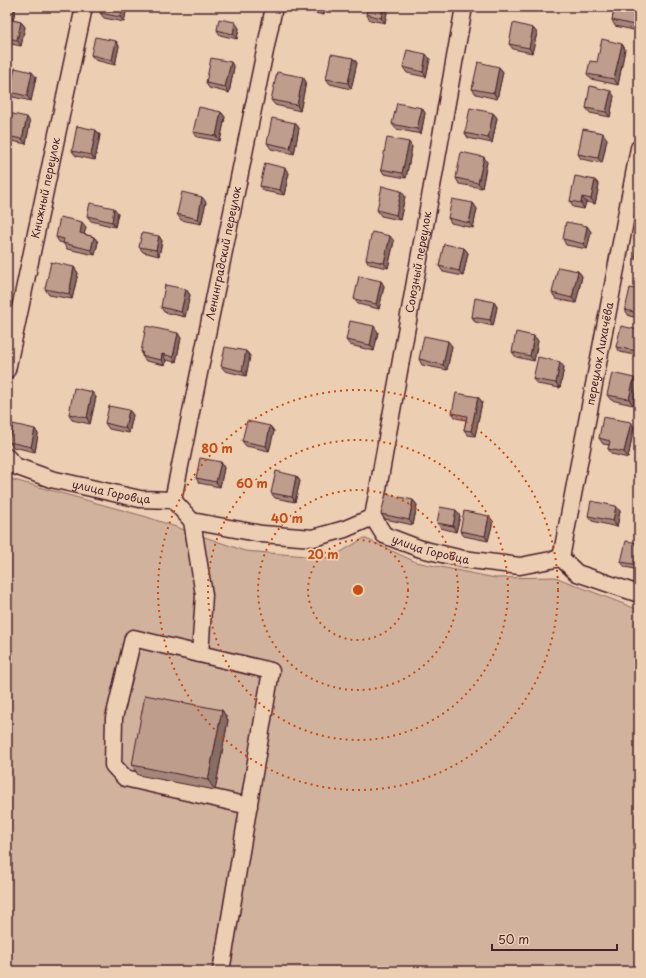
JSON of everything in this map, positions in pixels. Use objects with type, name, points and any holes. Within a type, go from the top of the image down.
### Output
[{"type":"street","name":"Книжный переулок","points":[[7,370],[84,7]]},
{"type":"street","name":"Ленинградский переулок","points":[[173,500],[274,7]]},
{"type":"street","name":"Союзный переулок","points":[[373,518],[464,7]]},
{"type":"street","name":"переулок Лихачёва","points":[[561,558],[639,148]]},
{"type":"street","name":"улица Горовца","points":[[7,457],[15,466],[51,479],[140,498],[173,500]]},
{"type":"street","points":[[173,500],[192,522],[204,595],[200,654]]},
{"type":"street","name":"улица Горовца","points":[[373,518],[384,535],[421,549],[456,557],[520,566],[561,558]]},
{"type":"street","points":[[192,522],[262,534],[313,538],[345,530],[373,518]]},
{"type":"street","points":[[561,558],[577,573],[639,594]]},
{"type":"street","points":[[221,971],[249,806],[271,670],[133,638],[114,718],[113,765],[125,778],[249,806]]},
{"type":"shaded area","points":[[7,478],[147,517],[245,551],[331,558],[364,538],[416,562],[495,578],[555,577],[639,610],[639,971],[7,971]]},
{"type":"building","points":[[7,7],[11,7],[10,15],[7,14]]},
{"type":"building","points":[[102,7],[123,7],[120,17],[100,13]]},
{"type":"building","points":[[307,7],[321,7],[320,10]]},
{"type":"building","points":[[368,7],[383,7],[381,18],[366,14]]},
{"type":"building","points":[[615,7],[638,7],[634,25],[612,20]]},
{"type":"building","points":[[7,19],[21,22],[17,40],[7,38]]},
{"type":"building","points":[[219,19],[235,22],[233,34],[217,30]]},
{"type":"building","points":[[513,23],[533,28],[529,48],[509,44]]},
{"type":"building","points":[[95,37],[116,41],[112,60],[91,55]]},
{"type":"building","points":[[602,39],[622,44],[614,79],[587,74],[590,61],[597,62]]},
{"type":"building","points":[[407,50],[426,54],[423,72],[403,67]]},
{"type":"building","points":[[331,54],[353,58],[348,83],[326,79]]},
{"type":"building","points":[[211,58],[231,62],[225,87],[206,83]]},
{"type":"building","points":[[478,62],[499,67],[494,93],[472,89]]},
{"type":"building","points":[[15,68],[32,72],[27,96],[10,92]]},
{"type":"building","points":[[277,72],[303,77],[297,105],[271,100]]},
{"type":"building","points":[[590,86],[611,91],[606,112],[586,108]]},
{"type":"building","points":[[397,103],[422,108],[417,129],[392,124]]},
{"type":"building","points":[[199,107],[221,112],[216,136],[193,132]]},
{"type":"building","points":[[470,108],[493,113],[488,138],[465,133]]},
{"type":"building","points":[[8,113],[27,117],[22,139],[7,136]]},
{"type":"building","points":[[272,118],[295,123],[290,148],[267,143]]},
{"type":"building","points":[[77,126],[96,130],[91,155],[72,151]]},
{"type":"building","points":[[583,129],[603,133],[598,158],[578,154]]},
{"type":"building","points":[[387,138],[409,142],[402,173],[381,169]]},
{"type":"building","points":[[461,152],[484,157],[478,183],[456,178]]},
{"type":"building","points":[[265,163],[285,168],[280,190],[260,186]]},
{"type":"building","points":[[575,176],[595,180],[591,199],[582,197],[581,203],[570,201]]},
{"type":"building","points":[[382,186],[401,191],[396,215],[377,210]]},
{"type":"building","points":[[182,192],[202,197],[198,219],[177,214]]},
{"type":"building","points":[[452,199],[473,203],[469,223],[448,218]]},
{"type":"building","points":[[90,203],[114,208],[112,222],[87,216]]},
{"type":"building","points":[[60,217],[82,222],[80,233],[94,237],[91,250],[63,243],[64,239],[56,237]]},
{"type":"building","points":[[566,222],[587,226],[584,244],[563,239]]},
{"type":"building","points":[[372,232],[390,236],[384,263],[366,259]]},
{"type":"building","points":[[142,233],[159,236],[156,250],[139,247]]},
{"type":"building","points":[[639,237],[639,259],[635,258]]},
{"type":"building","points":[[444,244],[464,248],[459,271],[439,266]]},
{"type":"building","points":[[51,262],[74,267],[69,294],[45,289]]},
{"type":"building","points":[[558,267],[578,271],[572,298],[552,293]]},
{"type":"building","points":[[359,276],[381,281],[376,304],[354,299]]},
{"type":"building","points":[[165,285],[186,289],[181,312],[161,307]]},
{"type":"building","points":[[630,288],[639,290],[639,313],[625,310]]},
{"type":"building","points":[[475,298],[494,302],[490,320],[472,317]]},
{"type":"building","points":[[350,321],[374,326],[370,345],[346,340]]},
{"type":"building","points":[[146,326],[178,333],[173,357],[162,354],[161,360],[142,356],[143,352],[141,352]]},
{"type":"building","points":[[621,326],[639,330],[637,351],[616,347]]},
{"type":"building","points":[[516,332],[534,336],[530,356],[512,352]]},
{"type":"building","points":[[424,336],[448,341],[443,365],[419,359]]},
{"type":"building","points":[[225,347],[246,351],[242,371],[221,366]]},
{"type":"building","points":[[538,357],[560,362],[556,383],[533,379]]},
{"type":"building","points":[[612,373],[634,378],[629,399],[607,395]]},
{"type":"building","points":[[74,388],[92,392],[87,418],[69,414]]},
{"type":"building","points":[[456,393],[478,397],[471,431],[464,430],[467,416],[452,413]]},
{"type":"building","points":[[109,406],[129,410],[125,428],[105,423]]},
{"type":"building","points":[[603,417],[631,422],[624,452],[608,449],[610,441],[599,438]]},
{"type":"building","points":[[247,421],[270,426],[266,446],[242,441]]},
{"type":"building","points":[[13,424],[35,429],[31,447],[9,442]]},
{"type":"building","points":[[200,458],[221,462],[216,482],[196,478]]},
{"type":"building","points":[[276,471],[296,476],[292,497],[271,493]]},
{"type":"building","points":[[386,494],[413,500],[409,520],[381,514]]},
{"type":"building","points":[[591,501],[616,506],[613,521],[588,516]]},
{"type":"building","points":[[440,507],[456,510],[453,526],[437,523]]},
{"type":"building","points":[[464,511],[489,516],[485,536],[460,531]]},
{"type":"building","points":[[626,541],[639,543],[639,565],[621,562]]},
{"type":"building","points":[[145,695],[222,710],[208,780],[132,765]]}]
